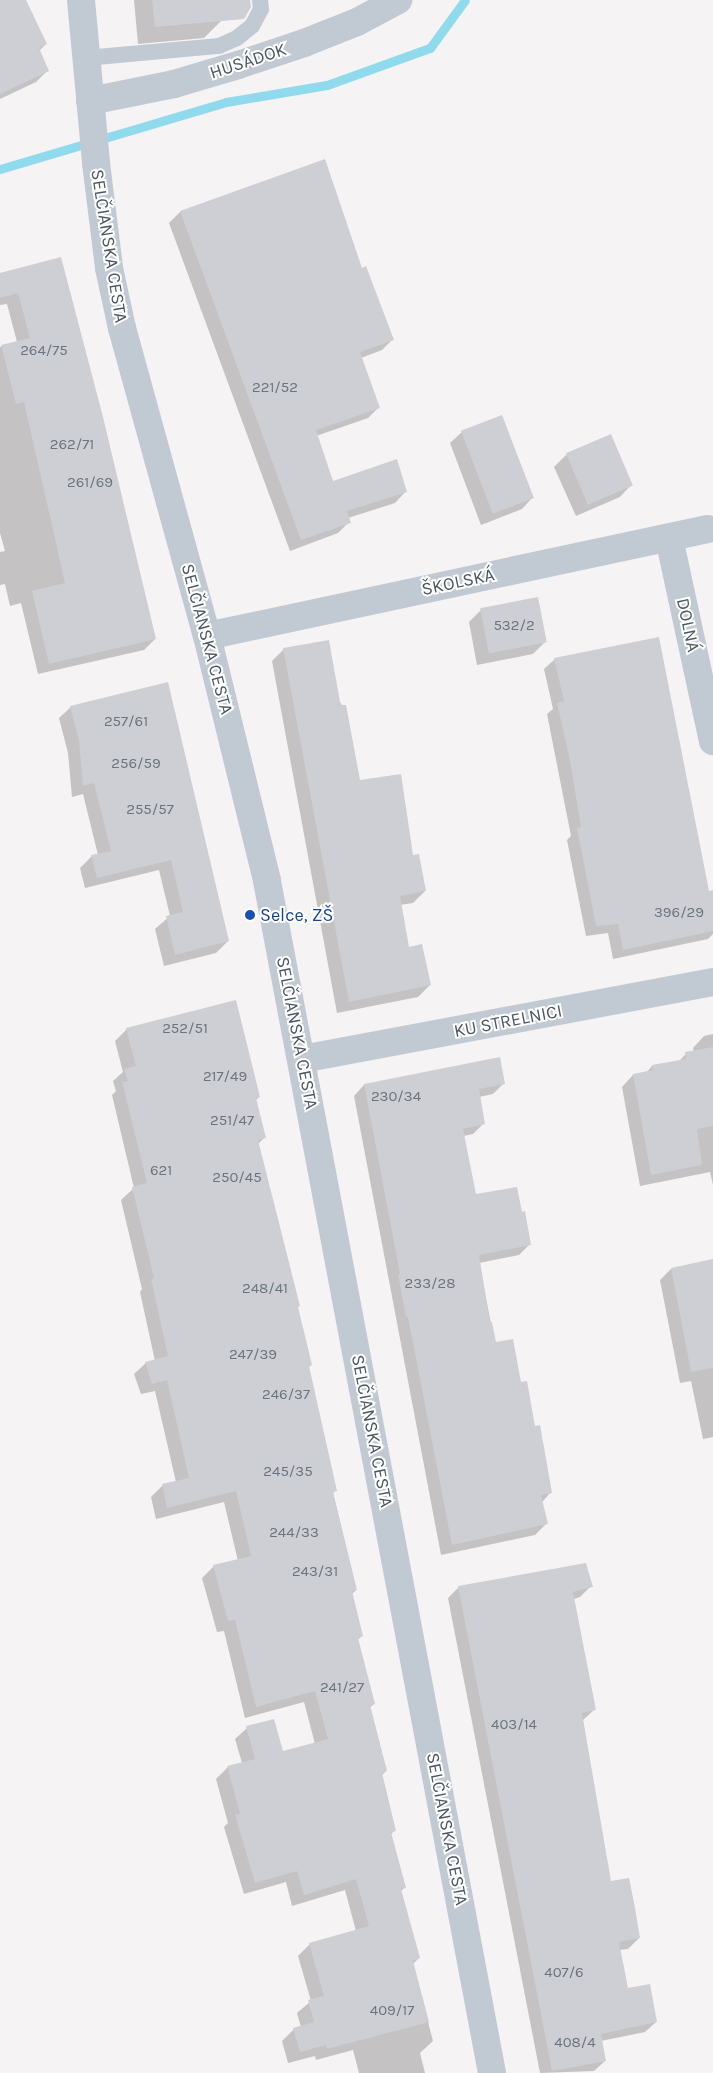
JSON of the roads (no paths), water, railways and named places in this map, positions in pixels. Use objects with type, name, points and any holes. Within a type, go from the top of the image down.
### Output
[{"type":"street","name":"SELČIANSKA CESTA","points":[[82,0],[92,130],[110,268],[122,328],[207,636],[267,881],[492,2073]]},
{"type":"street","name":"HUSÁDOK","points":[[90,101],[174,84],[238,65],[304,43],[358,22],[398,0]]},
{"type":"street","name":"ŠKOLSKÁ","points":[[207,636],[711,529]]},
{"type":"street","name":"DOLNÁ","points":[[670,538],[713,741]]},
{"type":"street","name":"KU STRELNICI","points":[[302,1060],[713,982]]},
{"type":"lane","points":[[86,58],[219,46],[237,38],[252,26],[261,9],[260,0]]},
{"type":"waterway","points":[[0,169],[226,102],[327,85],[430,48],[465,0]]},
{"type":"place","name":"Selce, ZŠ","points":[[250,915]]}]
